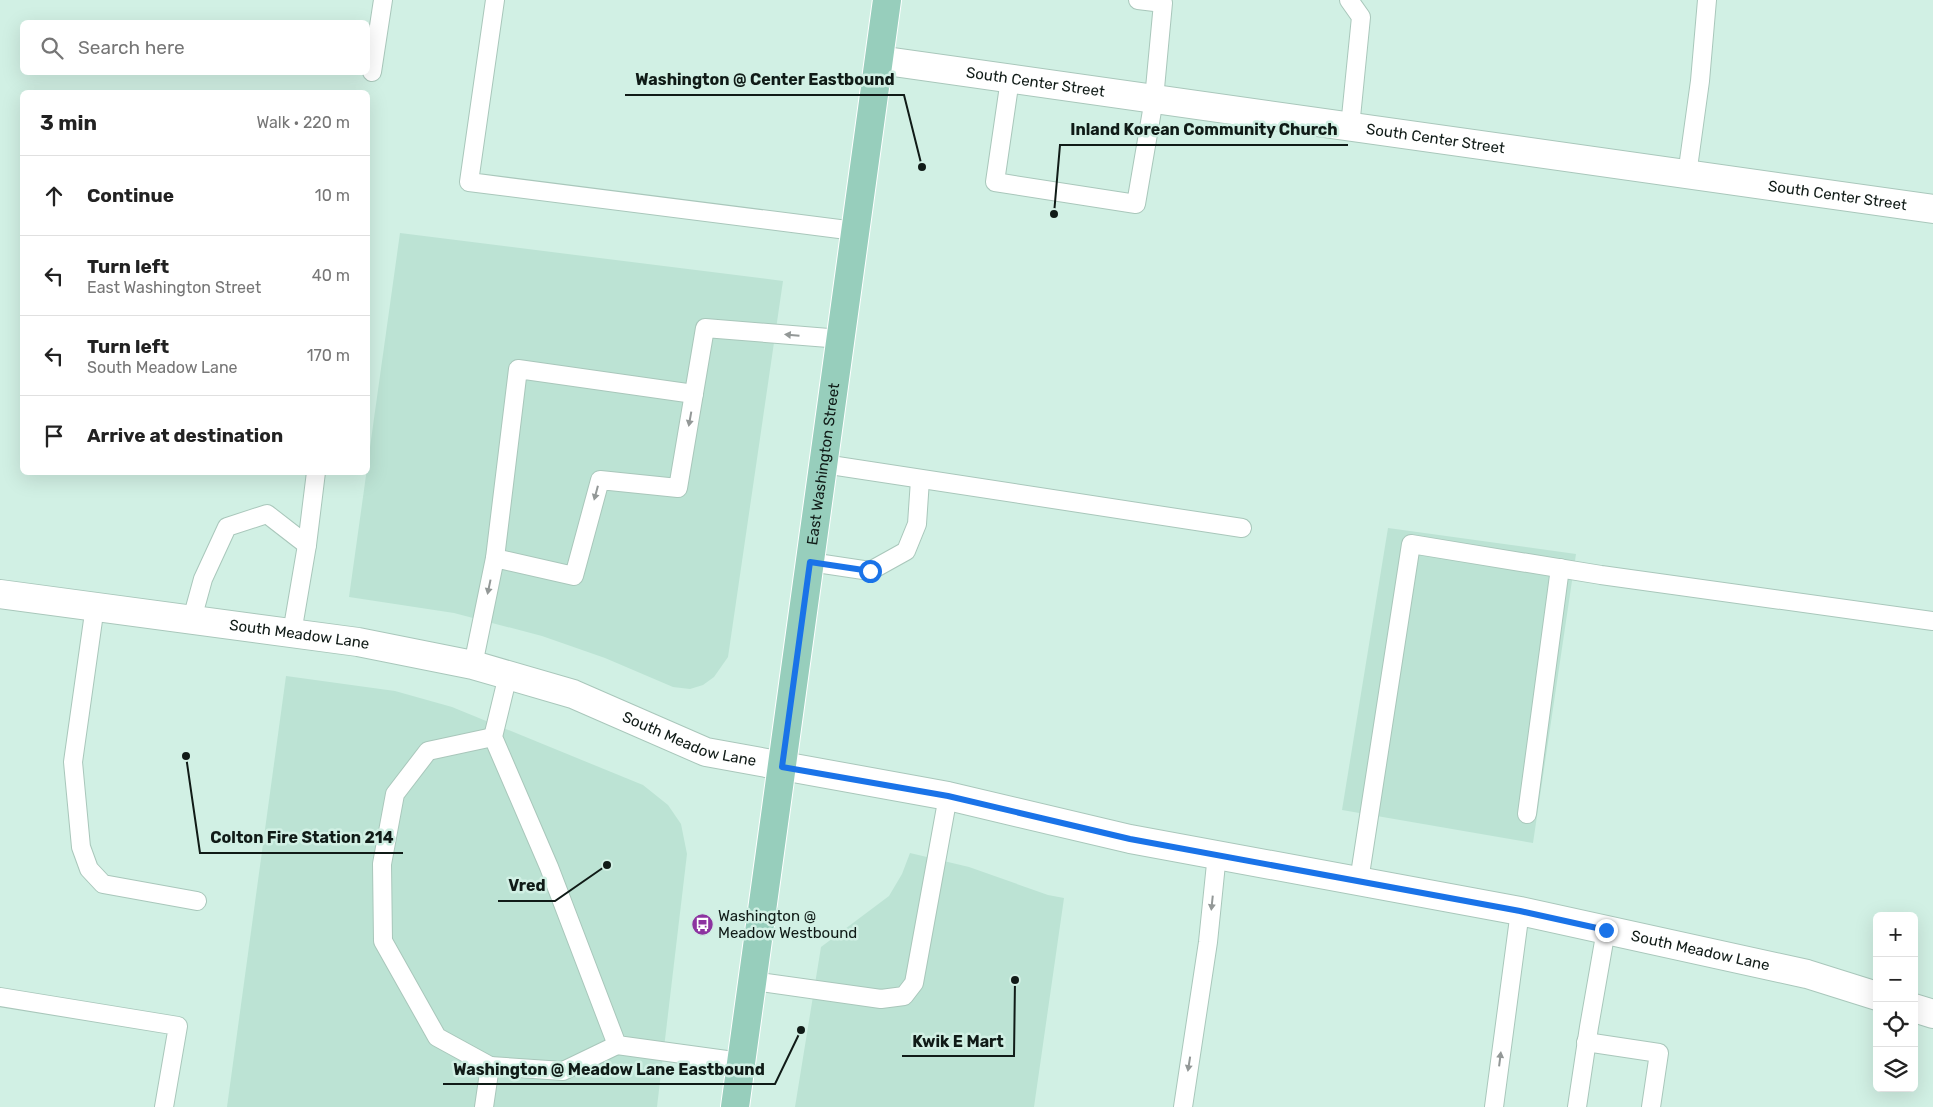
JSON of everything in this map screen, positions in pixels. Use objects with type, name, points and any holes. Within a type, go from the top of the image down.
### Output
[{"type":"main road","name":"East Washington Street","points":[[735,1107],[887,0]]},
{"type":"street","name":"South Center Street","points":[[879,60],[1933,209]]},
{"type":"street","name":"South Meadow Lane","points":[[0,594],[358,642],[473,665],[573,694],[706,752],[948,796],[1076,827],[1520,911],[1807,974],[1873,995]]},
{"type":"street","points":[[1918,1009],[1933,1014]]},
{"type":"lane","points":[[372,72],[383,0]]},
{"type":"lane","points":[[495,0],[469,182],[855,231]]},
{"type":"lane","points":[[1010,79],[995,182],[1136,204],[1154,99],[1163,3],[1138,0]]},
{"type":"lane","points":[[1349,0],[1361,17],[1350,127]]},
{"type":"lane","points":[[1687,175],[1700,80],[1707,0]]},
{"type":"lane","points":[[495,558],[574,576],[600,480],[678,488],[705,328],[841,339]]},
{"type":"lane","points":[[473,665],[495,558],[518,368],[694,394]]},
{"type":"lane","points":[[824,464],[1242,528]]},
{"type":"lane","points":[[292,633],[307,545],[316,475]]},
{"type":"lane","points":[[810,562],[870,571],[906,551],[918,524],[920,480]]},
{"type":"lane","points":[[192,620],[203,579],[227,527],[267,514],[307,545]]},
{"type":"lane","points":[[1359,881],[1411,544],[1560,568],[1933,621]]},
{"type":"lane","points":[[1527,814],[1560,568]]},
{"type":"lane","points":[[95,606],[73,762],[81,847],[86,862],[89,869],[103,884],[197,901]]},
{"type":"lane","points":[[508,675],[493,737],[548,867],[616,1045]]},
{"type":"lane","points":[[493,737],[428,751],[395,794],[382,864],[383,941],[437,1037],[490,1066],[563,1071],[616,1045],[741,1062]]},
{"type":"lane","points":[[753,982],[881,999],[904,996],[914,983],[948,796]]},
{"type":"lane","points":[[1183,1107],[1208,942],[1217,854]]},
{"type":"lane","points":[[1494,1107],[1520,911]]},
{"type":"lane","points":[[1578,1107],[1586,1042],[1606,930]]},
{"type":"lane","points":[[0,997],[178,1026],[164,1107]]},
{"type":"lane","points":[[1586,1042],[1659,1053],[1651,1107]]},
{"type":"lane","points":[[484,1107],[490,1066]]},
{"type":"shaded area","points":[[400,233],[783,281],[728,657],[714,677],[703,685],[690,689],[673,687],[605,658],[542,636],[454,613],[349,597],[366,475],[370,475],[370,447]]},
{"type":"shaded area","points":[[1388,528],[1576,554],[1533,843],[1342,810]]},
{"type":"shaded area","points":[[286,676],[395,691],[452,707],[643,785],[668,805],[681,824],[687,854],[657,1107],[227,1107]]},
{"type":"shaded area","points":[[910,853],[969,867],[1048,895],[1064,898],[1034,1107],[795,1107],[821,947],[889,896],[902,874]]},
{"type":"place","name":"Washington @ Center Eastbound","points":[[922,167]]},
{"type":"place","name":"Inland Korean Community Church","points":[[1054,214]]},
{"type":"place","name":"Colton Fire Station 214","points":[[186,756]]},
{"type":"place","name":"Vred","points":[[607,865]]},
{"type":"place","name":"Washington @ Meadow Westbound","points":[[702,925]]},
{"type":"place","name":"Kwik E Mart","points":[[1015,980]]},
{"type":"place","name":"Washington @ Meadow Lane Eastbound","points":[[801,1030]]},
{"type":"route","points":[[870,571],[810,562],[782,767],[948,796],[1130,839],[1520,911],[1606,930]]}]
